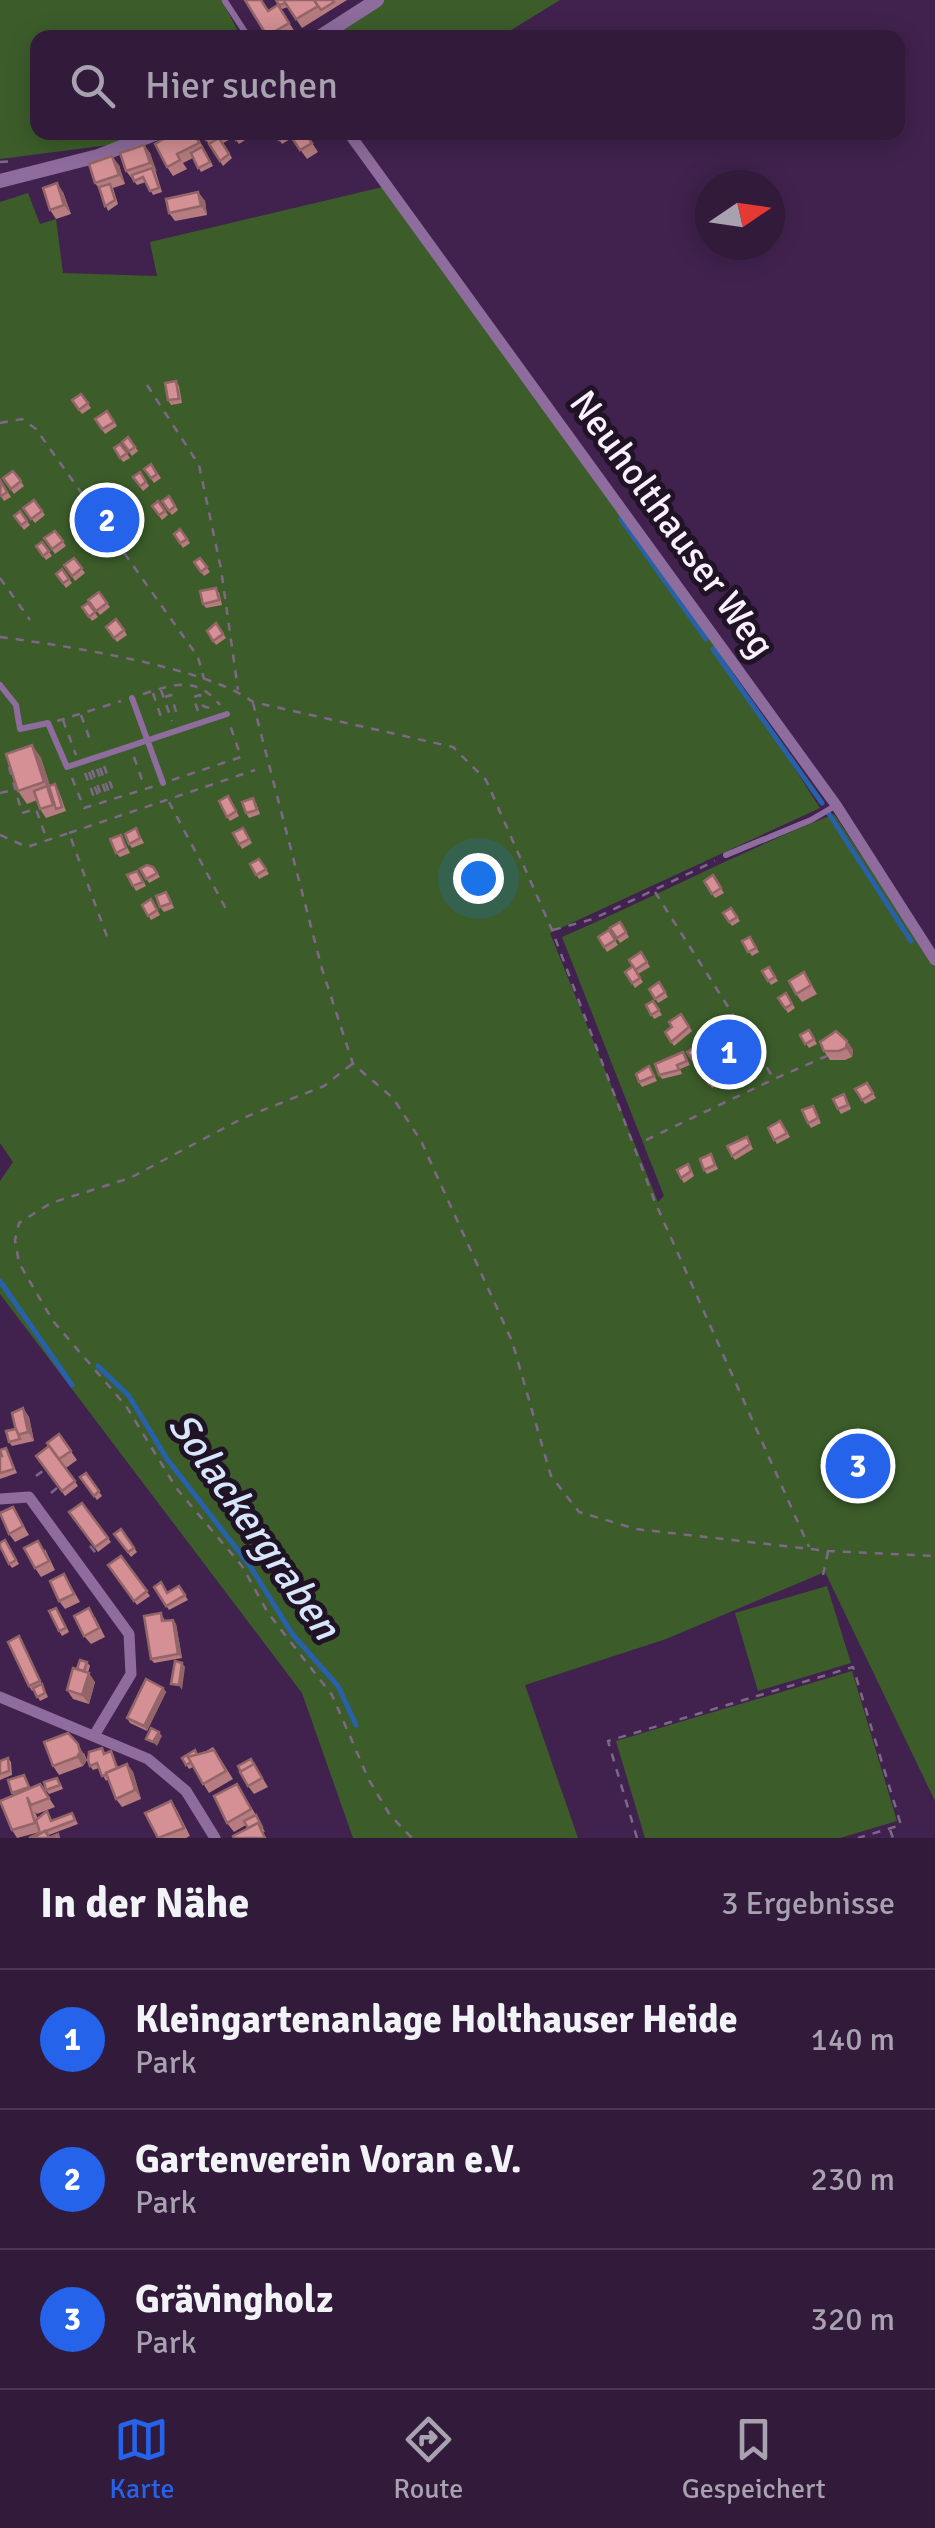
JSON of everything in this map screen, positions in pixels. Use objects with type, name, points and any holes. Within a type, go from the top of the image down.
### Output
[{"type":"street","points":[[330,30],[377,0]]},
{"type":"street","points":[[0,181],[63,166],[137,140]]},
{"type":"street","name":"Neuholthauser Weg","points":[[354,140],[836,805],[935,960]]},
{"type":"street","points":[[0,1500],[29,1497],[129,1634],[131,1674],[95,1734]]},
{"type":"street","points":[[0,1697],[95,1734],[169,1773],[216,1838]]},
{"type":"lane","points":[[225,1],[244,30]]},
{"type":"lane","points":[[0,685],[16,705],[20,729],[48,723],[68,767],[226,714]]},
{"type":"lane","points":[[132,698],[162,784]]},
{"type":"lane","points":[[726,855],[812,820],[836,805]]},
{"type":"path","points":[[147,385],[199,465],[222,568],[238,691]]},
{"type":"path","points":[[0,424],[22,419],[36,429],[198,657],[205,680]]},
{"type":"path","points":[[0,578],[30,620]]},
{"type":"path","points":[[0,637],[123,658],[238,691],[254,702],[452,747],[486,780],[552,930],[654,1202],[808,1546]]},
{"type":"path","points":[[48,723],[152,691],[183,684],[201,686],[226,714],[241,757],[84,808],[68,767]]},
{"type":"path","points":[[161,689],[172,720],[172,733]]},
{"type":"path","points":[[152,691],[172,733]]},
{"type":"path","points":[[201,722],[193,697],[200,696],[203,706],[208,704],[212,719]]},
{"type":"path","points":[[254,702],[255,722],[318,953],[353,1064],[394,1098],[421,1140],[512,1341],[552,1476],[578,1512],[636,1529],[828,1551],[935,1556]]},
{"type":"path","points":[[81,713],[96,757]]},
{"type":"path","points":[[62,719],[78,763]]},
{"type":"path","points":[[130,746],[142,780]]},
{"type":"path","points":[[14,763],[8,767],[22,814],[36,809],[47,841]]},
{"type":"path","points":[[94,768],[107,773],[116,770]]},
{"type":"path","points":[[94,768],[101,794],[94,768]]},
{"type":"path","points":[[0,835],[26,847],[256,770]]},
{"type":"path","points":[[107,773],[116,798]]},
{"type":"path","points":[[110,782],[119,779]]},
{"type":"path","points":[[0,793],[22,788]]},
{"type":"path","points":[[168,800],[226,909]]},
{"type":"path","points":[[69,833],[109,942]]},
{"type":"path","points":[[552,930],[572,928],[655,892],[726,855]]},
{"type":"path","points":[[655,892],[774,1079]]},
{"type":"path","points":[[646,1140],[827,1056]]},
{"type":"path","points":[[353,1064],[324,1086],[243,1118],[144,1172],[51,1203],[19,1223],[15,1240],[18,1263],[53,1321],[126,1406],[177,1489],[242,1566],[268,1612],[332,1695],[374,1789],[412,1838]]},
{"type":"path","points":[[36,1476],[46,1469]]},
{"type":"path","points":[[50,1493],[58,1487]]},
{"type":"path","points":[[78,1554],[91,1545],[100,1558]]},
{"type":"path","points":[[823,1575],[828,1551]]},
{"type":"path","points":[[637,1838],[608,1741],[853,1667],[901,1825],[858,1838]]},
{"type":"path","points":[[889,1828],[894,1838]]},
{"type":"green space","points":[[0,0],[222,0],[237,30],[30,30],[30,140],[142,140],[0,159]]},
{"type":"green space","points":[[377,0],[560,0],[511,30],[330,30]]},
{"type":"green space","points":[[387,186],[694,613],[820,808],[550,933],[658,1202],[664,1196],[562,937],[834,814],[935,966],[935,1801],[825,1572],[666,1639],[525,1685],[578,1838],[353,1838],[302,1693],[0,1294],[0,1181],[13,1162],[0,1143],[0,202],[28,193],[40,224],[56,219],[63,273],[157,276],[150,242]]},
{"type":"green space","points":[[827,1586],[851,1663],[758,1691],[735,1613]]},
{"type":"green space","points":[[852,1671],[897,1821],[840,1838],[645,1838],[616,1741]]},
{"type":"building","points":[[245,0],[261,0],[268,11],[278,5],[289,23],[277,30],[263,30]]},
{"type":"building","points":[[286,0],[314,0],[318,6],[296,19]]},
{"type":"building","points":[[314,0],[332,0],[334,2],[321,10]]},
{"type":"building","points":[[162,140],[199,143],[177,154],[180,160],[167,167],[155,144]]},
{"type":"building","points":[[220,140],[229,154],[220,161],[209,144]]},
{"type":"building","points":[[293,140],[310,140],[312,143],[300,150]]},
{"type":"building","points":[[144,145],[150,163],[126,171],[120,153]]},
{"type":"building","points":[[202,147],[210,162],[198,168],[191,153]]},
{"type":"building","points":[[112,156],[119,175],[95,183],[89,164]]},
{"type":"building","points":[[152,168],[159,188],[150,191],[143,177],[134,181],[132,175]]},
{"type":"building","points":[[57,183],[64,205],[50,210],[43,188]]},
{"type":"building","points":[[110,184],[115,200],[105,206],[99,187]]},
{"type":"building","points":[[198,192],[201,206],[169,213],[166,199]]},
{"type":"building","points":[[176,381],[179,399],[168,400],[165,383]]},
{"type":"building","points":[[81,394],[88,403],[79,410],[72,400]]},
{"type":"building","points":[[107,411],[114,422],[102,429],[95,419]]},
{"type":"building","points":[[128,437],[135,447],[129,451],[122,442]]},
{"type":"building","points":[[120,444],[127,453],[120,458],[114,448]]},
{"type":"building","points":[[151,464],[157,474],[151,478],[144,469]]},
{"type":"building","points":[[13,471],[21,481],[11,489],[3,478]]},
{"type":"building","points":[[140,472],[146,482],[140,486],[133,477]]},
{"type":"building","points":[[169,496],[175,506],[169,511],[162,501]]},
{"type":"building","points":[[34,500],[42,511],[31,519],[23,508]]},
{"type":"building","points":[[158,501],[165,511],[159,515],[152,506]]},
{"type":"building","points":[[20,511],[27,521],[21,525],[14,516]]},
{"type":"building","points":[[180,529],[187,539],[180,543],[174,534]]},
{"type":"building","points":[[55,531],[63,541],[52,549],[44,538]]},
{"type":"building","points":[[42,542],[49,551],[43,556],[36,546]]},
{"type":"building","points":[[74,558],[82,568],[72,576],[64,565]]},
{"type":"building","points":[[200,558],[207,567],[201,572],[194,562]]},
{"type":"building","points":[[62,569],[69,579],[63,583],[56,574]]},
{"type":"building","points":[[216,588],[219,600],[203,604],[200,591]]},
{"type":"building","points":[[99,592],[107,603],[96,611],[88,600]]},
{"type":"building","points":[[88,603],[95,612],[89,617],[82,607]]},
{"type":"building","points":[[116,619],[124,630],[114,638],[106,627]]},
{"type":"building","points":[[216,623],[223,634],[213,641],[207,631]]},
{"type":"building","points":[[32,745],[44,782],[18,791],[6,754]]},
{"type":"building","points":[[55,784],[62,807],[56,809],[49,786]]},
{"type":"building","points":[[47,786],[53,805],[40,809],[34,791]]},
{"type":"building","points":[[228,796],[236,811],[227,817],[219,801]]},
{"type":"building","points":[[253,798],[257,810],[246,813],[242,802]]},
{"type":"building","points":[[136,828],[140,838],[129,844],[125,834]]},
{"type":"building","points":[[243,828],[249,839],[239,844],[233,833]]},
{"type":"building","points":[[121,835],[126,848],[116,853],[110,839]]},
{"type":"building","points":[[259,859],[266,869],[256,875],[250,864]]},
{"type":"building","points":[[147,865],[157,873],[146,879],[140,869]]},
{"type":"building","points":[[137,871],[143,882],[133,886],[127,875]]},
{"type":"building","points":[[713,875],[721,888],[712,894],[704,881]]},
{"type":"building","points":[[166,892],[171,903],[160,907],[156,896]]},
{"type":"building","points":[[151,899],[157,910],[148,916],[142,905]]},
{"type":"building","points":[[731,908],[737,917],[729,922],[723,913]]},
{"type":"building","points":[[620,922],[626,932],[617,938],[610,928]]},
{"type":"building","points":[[609,930],[615,940],[604,947],[598,937]]},
{"type":"building","points":[[750,937],[756,948],[748,952],[742,941]]},
{"type":"building","points":[[641,952],[647,962],[635,970],[629,960]]},
{"type":"building","points":[[633,966],[640,978],[632,983],[625,972]]},
{"type":"building","points":[[769,967],[775,977],[768,981],[762,971]]},
{"type":"building","points":[[804,972],[811,985],[796,994],[789,981]]},
{"type":"building","points":[[659,982],[665,992],[655,999],[649,989]]},
{"type":"building","points":[[786,993],[792,1004],[785,1008],[778,998]]},
{"type":"building","points":[[653,1001],[659,1010],[651,1015],[646,1005]]},
{"type":"building","points":[[681,1014],[689,1027],[671,1042],[665,1032],[672,1027],[669,1022]]},
{"type":"building","points":[[809,1030],[814,1039],[805,1044],[800,1035]]},
{"type":"building","points":[[836,1031],[847,1041],[846,1048],[824,1051],[820,1042]]},
{"type":"building","points":[[696,1046],[702,1056],[694,1062],[687,1052]]},
{"type":"building","points":[[683,1052],[687,1061],[677,1065],[679,1070],[659,1075],[655,1064]]},
{"type":"building","points":[[649,1066],[654,1076],[639,1082],[636,1074]]},
{"type":"building","points":[[710,1070],[716,1080],[709,1084],[703,1074]]},
{"type":"building","points":[[867,1083],[873,1093],[862,1100],[855,1089]]},
{"type":"building","points":[[844,1094],[848,1105],[838,1109],[833,1099]]},
{"type":"building","points":[[813,1106],[818,1118],[808,1123],[802,1110]]},
{"type":"building","points":[[780,1121],[787,1133],[774,1140],[768,1128]]},
{"type":"building","points":[[747,1137],[750,1144],[732,1156],[727,1146]]},
{"type":"building","points":[[711,1154],[715,1165],[704,1170],[700,1159]]},
{"type":"building","points":[[688,1164],[691,1171],[681,1178],[677,1170]]},
{"type":"building","points":[[23,1408],[28,1432],[17,1435],[12,1413]]},
{"type":"building","points":[[16,1429],[20,1439],[9,1442],[6,1431]]},
{"type":"building","points":[[59,1434],[71,1451],[59,1459],[47,1443]]},
{"type":"building","points":[[49,1446],[75,1481],[62,1491],[36,1456]]},
{"type":"building","points":[[6,1448],[14,1469],[0,1473],[0,1450]]},
{"type":"building","points":[[86,1473],[99,1491],[94,1496],[80,1477]]},
{"type":"building","points":[[82,1503],[108,1538],[95,1547],[69,1512]]},
{"type":"building","points":[[13,1507],[23,1526],[9,1534],[0,1513]]},
{"type":"building","points":[[121,1529],[134,1548],[128,1552],[114,1534]]},
{"type":"building","points":[[5,1540],[16,1560],[9,1564],[0,1546]]},
{"type":"building","points":[[38,1541],[49,1561],[35,1568],[24,1548]]},
{"type":"building","points":[[121,1556],[147,1591],[134,1601],[108,1565]]},
{"type":"building","points":[[64,1574],[74,1594],[59,1601],[50,1581]]},
{"type":"building","points":[[161,1582],[167,1593],[179,1586],[185,1595],[166,1606],[154,1587]]},
{"type":"building","points":[[56,1608],[66,1628],[59,1631],[49,1611]]},
{"type":"building","points":[[89,1608],[99,1628],[84,1636],[74,1616]]},
{"type":"building","points":[[161,1613],[162,1621],[173,1620],[178,1654],[151,1659],[144,1616]]},
{"type":"building","points":[[19,1636],[40,1681],[29,1686],[8,1642]]},
{"type":"building","points":[[80,1660],[87,1662],[84,1671],[77,1669]]},
{"type":"building","points":[[175,1661],[182,1663],[179,1685],[171,1684]]},
{"type":"building","points":[[73,1668],[89,1673],[82,1695],[67,1690]]},
{"type":"building","points":[[146,1679],[163,1688],[144,1726],[127,1718]]},
{"type":"building","points":[[42,1684],[45,1693],[37,1697],[33,1688]]},
{"type":"building","points":[[151,1728],[159,1732],[153,1742],[146,1739]]},
{"type":"building","points":[[68,1733],[80,1752],[77,1757],[53,1766],[44,1742]]},
{"type":"building","points":[[102,1748],[104,1754],[111,1751],[117,1768],[102,1776],[97,1763],[90,1766],[88,1760],[89,1752]]},
{"type":"building","points":[[195,1750],[197,1755],[188,1757],[191,1762],[186,1765],[182,1758]]},
{"type":"building","points":[[214,1750],[226,1771],[203,1784],[188,1757]]},
{"type":"building","points":[[8,1758],[9,1771],[0,1774],[0,1761]]},
{"type":"building","points":[[251,1759],[254,1765],[241,1772],[238,1766]]},
{"type":"building","points":[[127,1764],[135,1790],[116,1799],[106,1773]]},
{"type":"building","points":[[254,1764],[262,1778],[248,1786],[240,1772]]},
{"type":"building","points":[[24,1775],[29,1787],[12,1793],[8,1780]]},
{"type":"building","points":[[57,1778],[60,1785],[46,1790],[44,1782]]},
{"type":"building","points":[[40,1784],[49,1798],[31,1805],[27,1797],[35,1823],[12,1830],[0,1801]]},
{"type":"building","points":[[237,1784],[251,1809],[227,1823],[214,1796]]},
{"type":"building","points":[[171,1801],[184,1828],[158,1838],[145,1813]]},
{"type":"building","points":[[47,1811],[51,1821],[72,1813],[75,1820],[46,1831],[48,1835],[45,1831],[29,1838],[40,1833],[36,1820]]},
{"type":"building","points":[[256,1815],[262,1827],[258,1823],[248,1828],[244,1821]]},
{"type":"building","points":[[258,1823],[265,1838],[234,1838],[233,1836]]},
{"type":"waterway","points":[[621,519],[706,639]]},
{"type":"waterway","points":[[713,649],[822,803]]},
{"type":"waterway","points":[[829,814],[911,941]]},
{"type":"waterway","points":[[0,1281],[72,1385]]},
{"type":"waterway","name":"Solackergraben","points":[[98,1366],[129,1396],[167,1459],[250,1566],[293,1635],[338,1686],[356,1725]]},
{"type":"place","name":"Gartenverein Voran e.V.","points":[[107,520]]},
{"type":"place","name":"Kleingartenanlage Holthauser Heide","points":[[729,1052]]},
{"type":"place","name":"Grävingholz","points":[[858,1466]]}]
